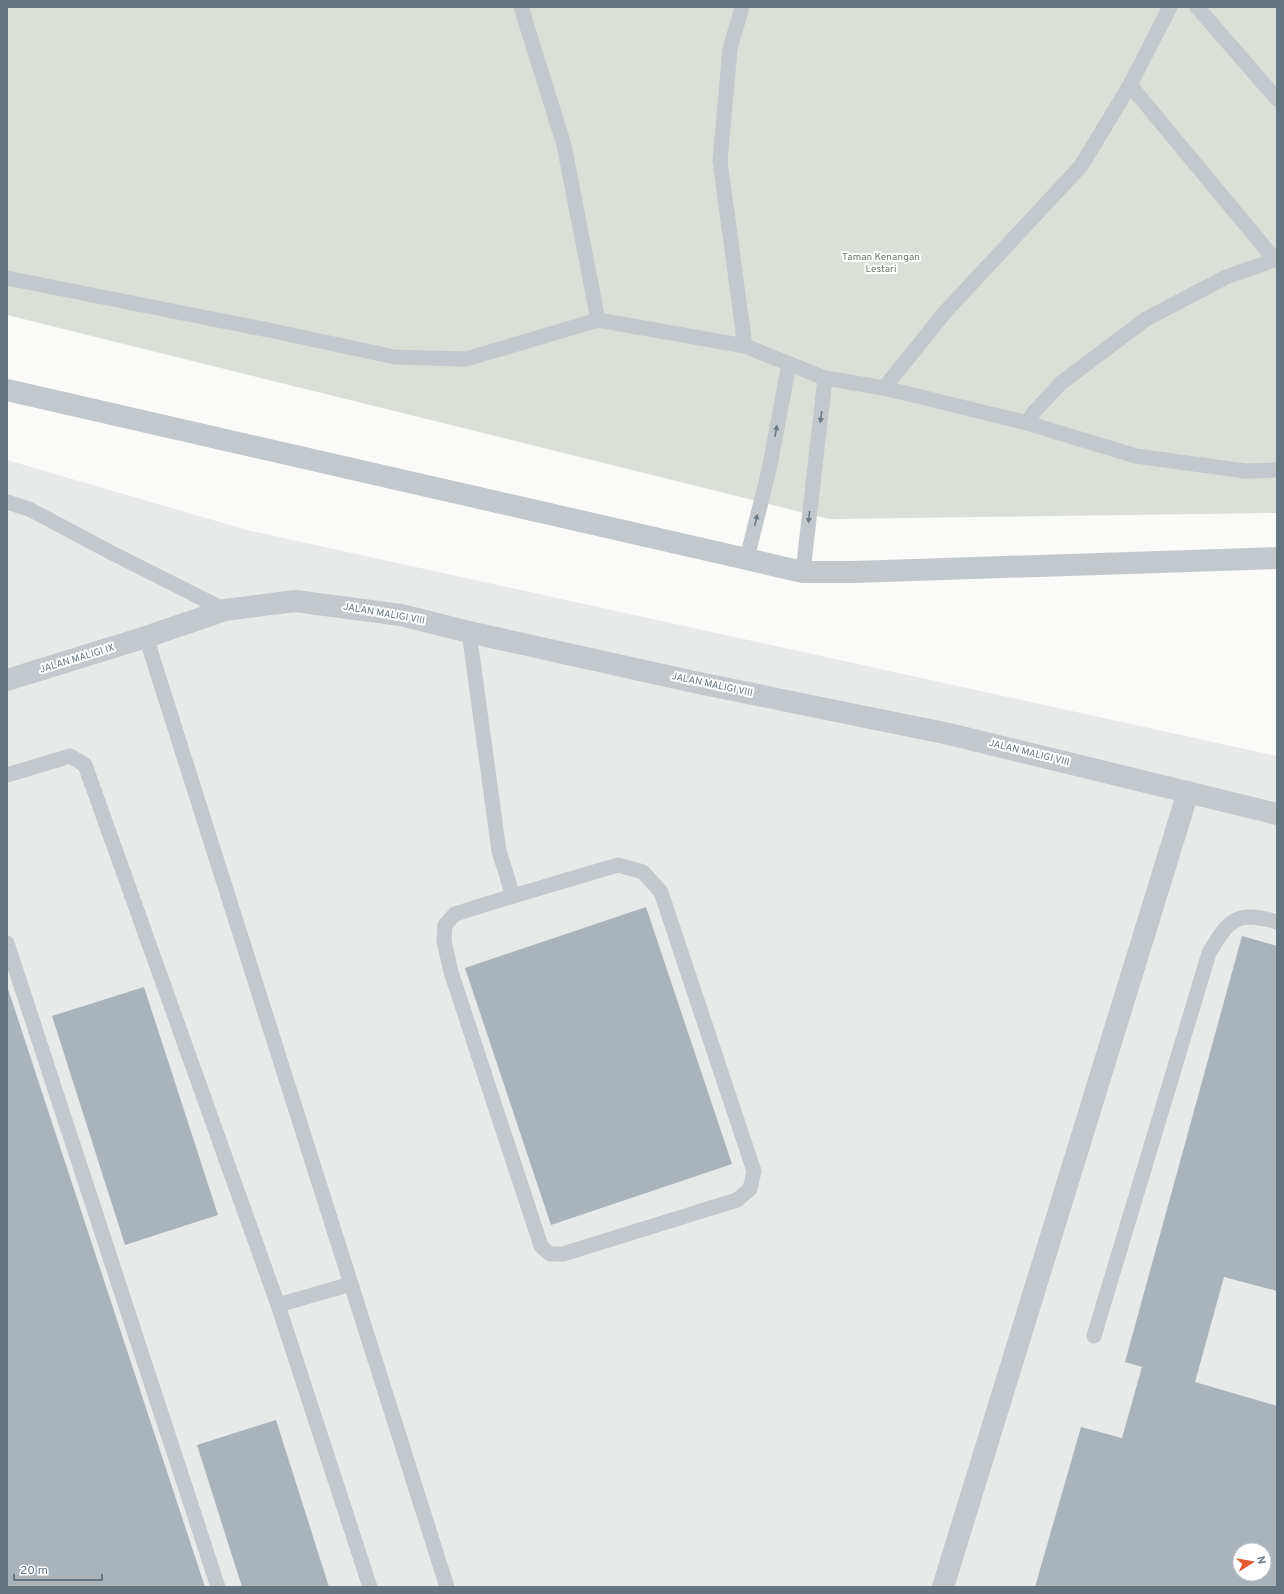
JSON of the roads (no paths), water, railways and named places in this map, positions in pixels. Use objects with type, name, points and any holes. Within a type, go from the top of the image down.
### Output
[{"type":"street","points":[[7,390],[803,572],[854,572],[1277,558]]},
{"type":"street","name":"JALAN MALIGI VIII","points":[[146,637],[225,610],[295,601],[401,615],[469,632],[694,682],[949,734],[1277,814]]},
{"type":"street","name":"JALAN MALIGI IX","points":[[7,680],[146,637]]},
{"type":"street","points":[[943,1587],[1188,792]]},
{"type":"lane","points":[[522,7],[564,146],[598,320]]},
{"type":"lane","points":[[742,7],[730,49],[720,161],[745,346]]},
{"type":"lane","points":[[884,388],[946,311],[1081,166],[1130,85],[1170,7]]},
{"type":"lane","points":[[1197,7],[1277,99]]},
{"type":"lane","points":[[1027,423],[1034,412],[1061,383],[1146,319],[1226,277],[1276,259],[1130,85]]},
{"type":"lane","points":[[7,278],[394,357],[466,359],[598,320],[745,346],[825,378],[884,388],[1027,423],[1136,456],[1244,471],[1277,470]]},
{"type":"lane","points":[[747,558],[768,470],[789,364]]},
{"type":"lane","points":[[803,572],[825,378]]},
{"type":"lane","points":[[7,502],[29,509],[225,610]]},
{"type":"lane","points":[[469,632],[498,851],[513,896]]},
{"type":"lane","points":[[146,637],[447,1587]]},
{"type":"lane","points":[[7,775],[70,756],[85,765],[278,1304],[370,1587]]},
{"type":"lane","points":[[618,865],[643,872],[661,892],[754,1171],[750,1189],[737,1200],[563,1254],[550,1254],[542,1246],[451,972],[444,941],[445,925],[454,914],[513,896],[618,865]]},
{"type":"lane","points":[[1094,1336],[1209,953],[1220,934],[1234,920],[1251,916],[1277,922]]},
{"type":"lane","points":[[7,943],[218,1587]]},
{"type":"lane","points":[[278,1304],[351,1284]]},
{"type":"park label","name":"Taman Kenangan Lestari","points":[[881,262]]}]
